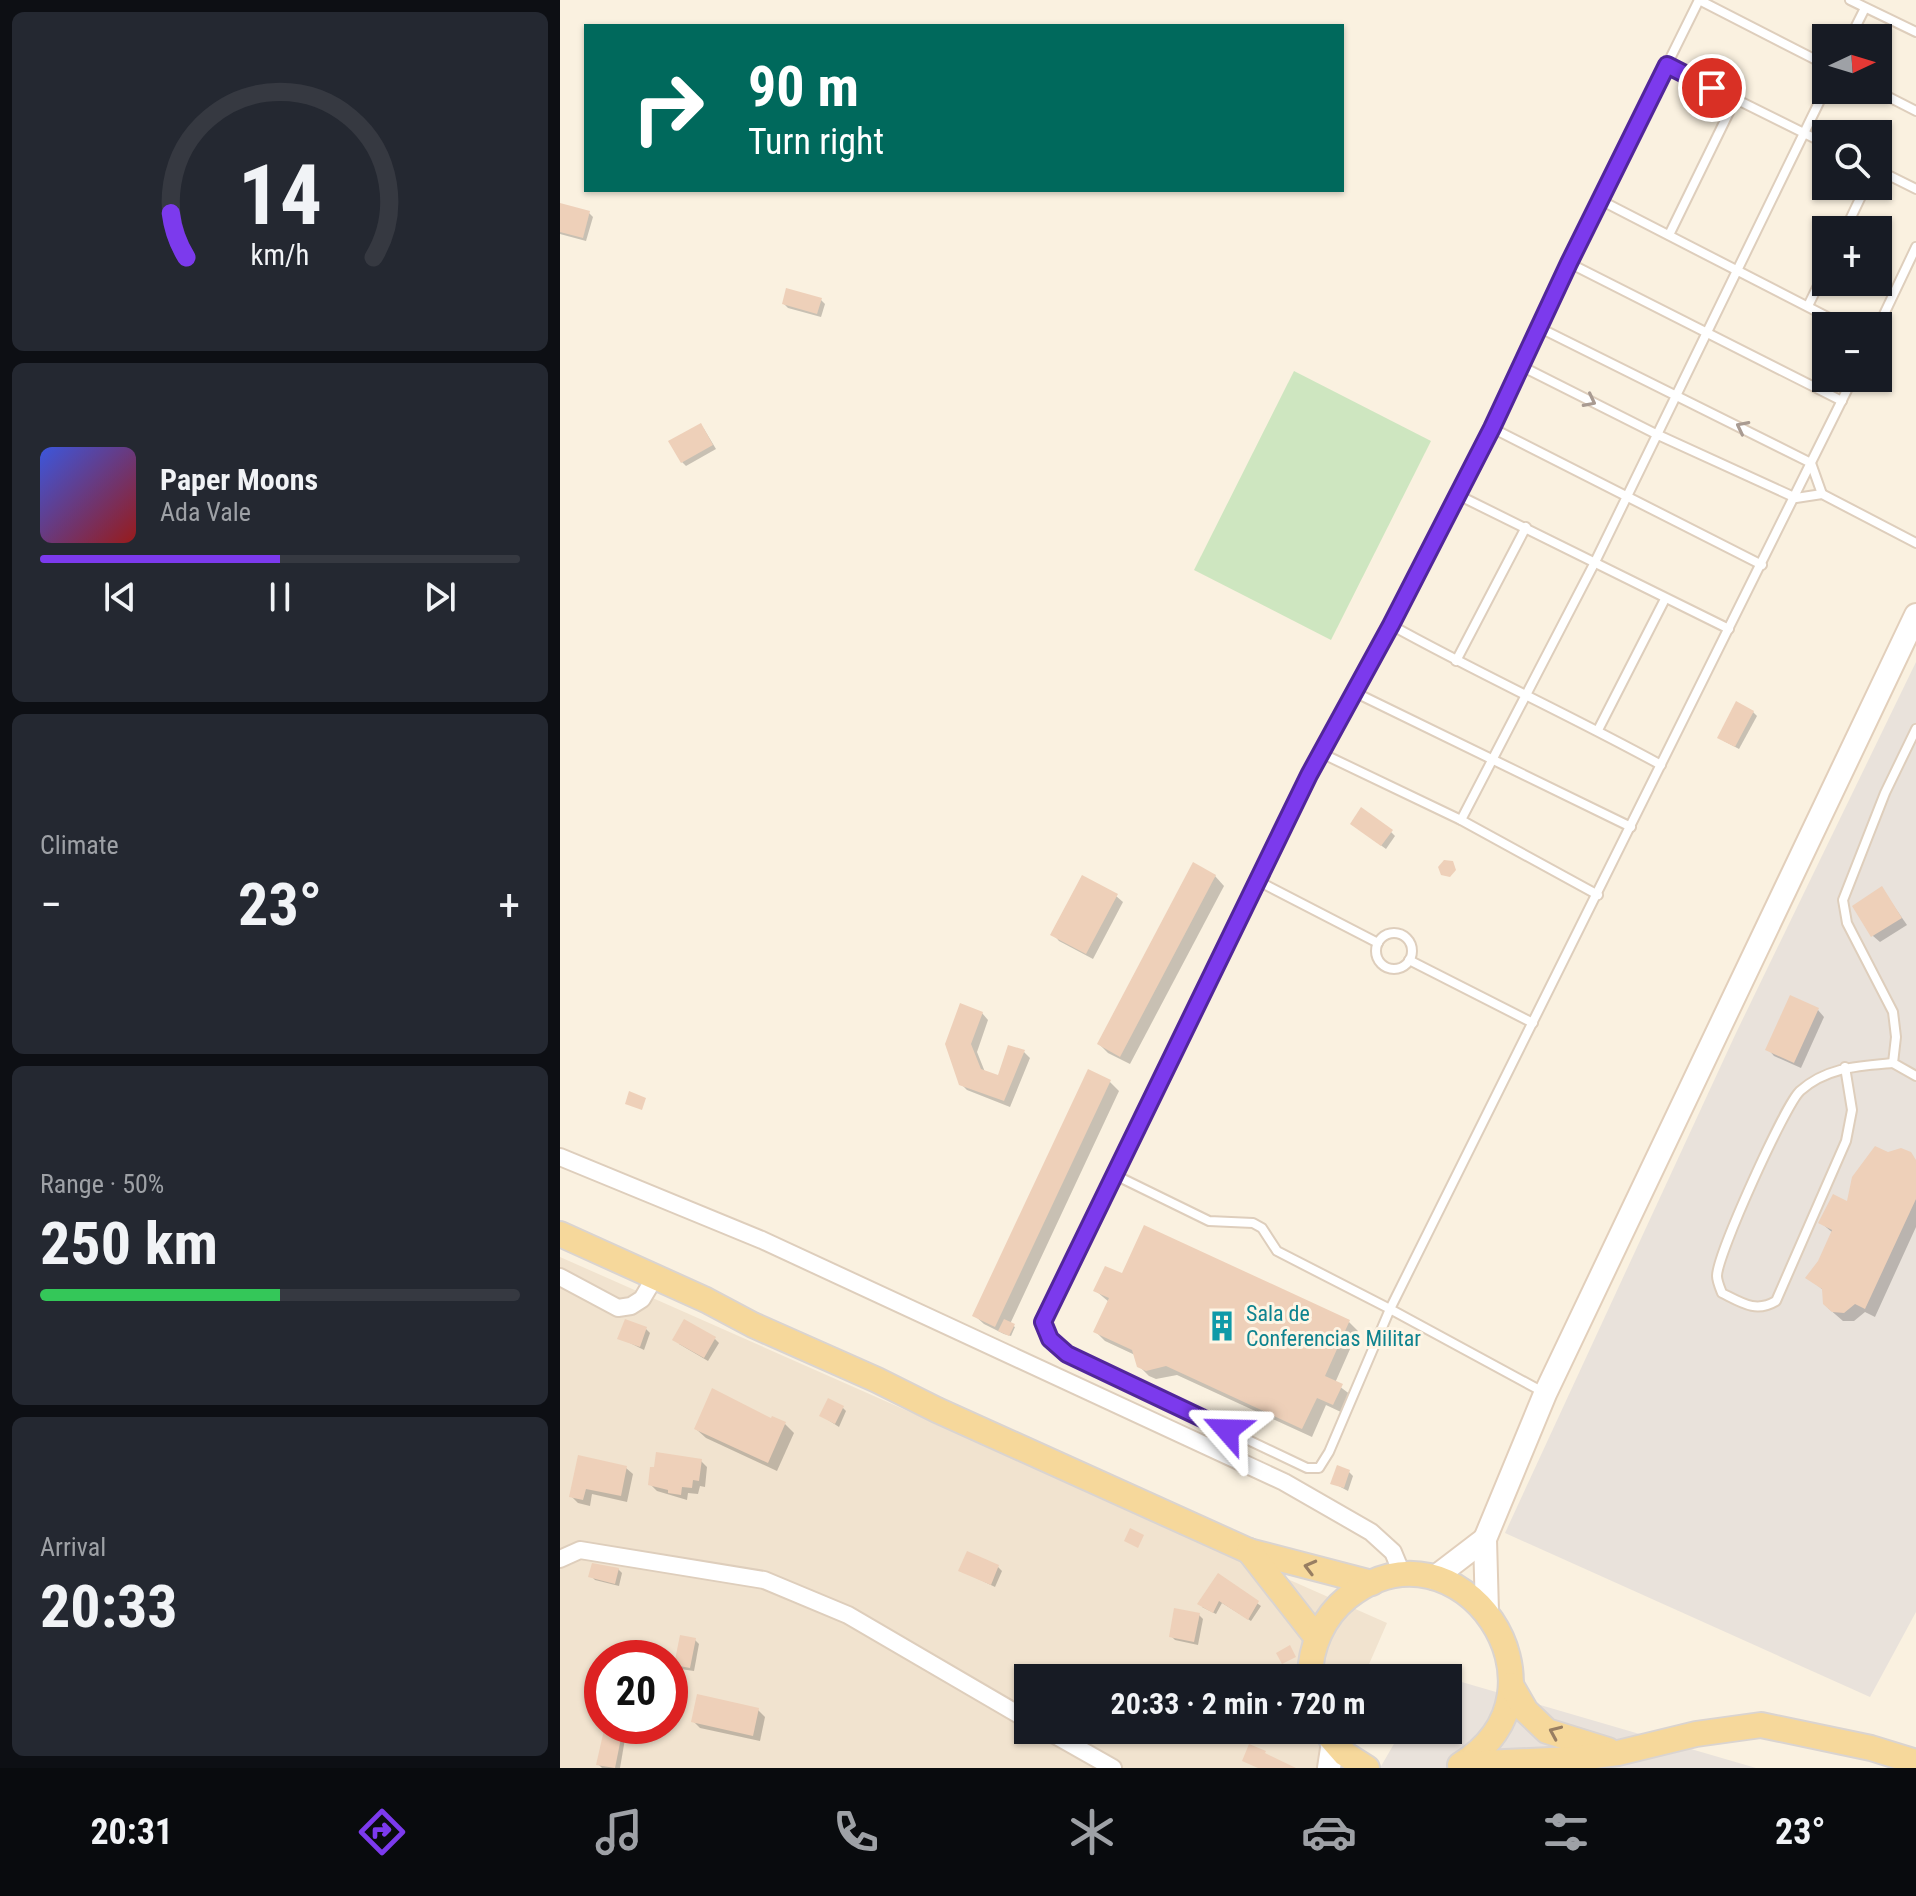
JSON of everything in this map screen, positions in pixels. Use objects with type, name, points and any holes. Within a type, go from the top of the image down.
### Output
[{"type":"main road","points":[[1487,1612],[1485,1539],[1545,1394],[1916,615]]},
{"type":"main road","points":[[560,1234],[1249,1551],[1372,1583]]},
{"type":"main road","points":[[1434,1578],[1485,1539]]},
{"type":"main road","points":[[1249,1551],[1317,1638]]},
{"type":"main road","points":[[1311,1664],[1317,1638],[1334,1611],[1358,1590],[1372,1583],[1403,1576],[1434,1578],[1463,1591],[1487,1612],[1503,1639],[1511,1685],[1496,1730],[1487,1743],[1458,1766]]},
{"type":"main road","points":[[1511,1685],[1526,1711],[1547,1731],[1618,1753]]},
{"type":"main road","points":[[1458,1766],[1618,1753],[1696,1734],[1761,1725],[1871,1748],[1916,1762]]},
{"type":"main road","points":[[1329,1744],[1329,1768]]},
{"type":"main road","points":[[1336,1744],[1345,1754],[1367,1768]]},
{"type":"street","points":[[560,1157],[762,1240],[1284,1482],[1371,1532],[1393,1552],[1403,1576]]},
{"type":"street","points":[[560,1277],[618,1308],[631,1306],[642,1299],[655,1277]]},
{"type":"street","points":[[560,1559],[580,1550],[764,1580],[848,1615],[1014,1712]]},
{"type":"street","points":[[1071,1744],[1113,1768]]},
{"type":"lane","points":[[1812,58],[1699,0],[1569,263],[1492,428],[1391,625],[1352,691],[1043,1322],[1050,1339],[1067,1354],[1307,1468],[1319,1468],[1329,1452],[1390,1309],[1846,392]]},
{"type":"lane","points":[[1850,0],[1916,32]]},
{"type":"lane","points":[[1857,24],[1865,8]]},
{"type":"lane","points":[[1667,65],[1812,137]]},
{"type":"lane","points":[[1892,99],[1916,111]]},
{"type":"lane","points":[[1669,235],[1735,100]]},
{"type":"lane","points":[[1461,820],[1595,562],[1624,497],[1818,104]]},
{"type":"lane","points":[[1892,177],[1916,189]]},
{"type":"lane","points":[[1602,201],[1819,312]]},
{"type":"lane","points":[[1885,312],[1916,247]]},
{"type":"lane","points":[[1569,263],[1842,401]]},
{"type":"lane","points":[[1808,306],[1813,296]]},
{"type":"lane","points":[[1540,328],[1811,463],[1822,494]]},
{"type":"lane","points":[[1521,366],[1656,434],[1796,498],[1822,494],[1916,543]]},
{"type":"lane","points":[[1492,428],[1762,565]]},
{"type":"lane","points":[[1458,495],[1729,629]]},
{"type":"lane","points":[[1456,661],[1526,527]]},
{"type":"lane","points":[[1598,730],[1665,599]]},
{"type":"lane","points":[[1391,625],[1661,765]]},
{"type":"lane","points":[[1352,691],[1631,827]]},
{"type":"lane","points":[[1893,1063],[1896,1037],[1893,1012],[1847,923],[1843,900],[1885,793],[1916,729]]},
{"type":"lane","points":[[1321,753],[1461,820],[1598,895]]},
{"type":"lane","points":[[1258,881],[1378,943]]},
{"type":"lane","points":[[1389,934],[1402,935],[1411,946],[1409,960],[1397,969],[1388,968],[1377,957],[1378,943],[1389,934]]},
{"type":"lane","points":[[1409,960],[1533,1023]]},
{"type":"lane","points":[[1845,1067],[1852,1110],[1846,1141],[1776,1301],[1752,1309],[1722,1293],[1716,1278],[1723,1254],[1778,1125],[1798,1092],[1821,1077],[1845,1067],[1893,1063],[1916,1076]]},
{"type":"lane","points":[[1115,1175],[1209,1221],[1253,1223],[1262,1228],[1277,1251],[1545,1394]]},
{"type":"shaded area","points":[[1916,662],[1916,1612],[1870,1697],[1505,1533],[1736,1033]]},
{"type":"shaded area","points":[[560,1257],[1387,1623],[1369,1664],[1014,1664],[1014,1744],[1335,1744],[1324,1768],[560,1768]]},
{"type":"shaded area","points":[[1462,1682],[1756,1768],[1380,1768],[1394,1744],[1462,1744]]},
{"type":"green space","points":[[1294,371],[1431,441],[1331,640],[1194,570]]},
{"type":"building","points":[[560,203],[590,211],[583,238],[560,232]]},
{"type":"building","points":[[786,288],[822,298],[817,314],[782,304]]},
{"type":"building","points":[[701,423],[713,445],[681,463],[668,441]]},
{"type":"building","points":[[1736,701],[1754,711],[1735,747],[1717,738]]},
{"type":"building","points":[[1361,807],[1393,830],[1381,846],[1350,824]]},
{"type":"building","points":[[1444,860],[1453,861],[1456,870],[1450,877],[1441,875],[1438,867]]},
{"type":"building","points":[[1193,862],[1216,875],[1120,1057],[1097,1044]]},
{"type":"building","points":[[1082,875],[1118,894],[1086,954],[1050,935]]},
{"type":"building","points":[[1882,886],[1902,918],[1871,937],[1852,906]]},
{"type":"building","points":[[1790,995],[1819,1008],[1794,1063],[1765,1050]]},
{"type":"building","points":[[960,1003],[983,1012],[971,1044],[981,1069],[998,1075],[1008,1045],[1025,1050],[1004,1101],[959,1085],[945,1044]]},
{"type":"building","points":[[1088,1069],[1111,1080],[995,1327],[972,1316]]},
{"type":"building","points":[[629,1091],[646,1098],[642,1110],[625,1104]]},
{"type":"building","points":[[1875,1146],[1888,1152],[1901,1148],[1911,1152],[1916,1160],[1916,1199],[1865,1309],[1855,1304],[1844,1313],[1832,1312],[1823,1304],[1822,1289],[1805,1278],[1818,1261],[1832,1230],[1818,1223],[1833,1194],[1847,1201],[1852,1177]]},
{"type":"building","name":"Sala de Conferencias Militar","points":[[1144,1225],[1350,1320],[1325,1376],[1343,1384],[1333,1405],[1317,1398],[1302,1429],[1166,1366],[1146,1371],[1137,1367],[1132,1350],[1093,1332],[1109,1298],[1093,1291],[1105,1266],[1122,1273]]},
{"type":"building","points":[[625,1319],[647,1327],[640,1347],[617,1339]]},
{"type":"building","points":[[684,1319],[716,1337],[704,1358],[672,1340]]},
{"type":"building","points":[[1004,1319],[1015,1324],[1009,1336],[998,1331]]},
{"type":"building","points":[[712,1388],[771,1418],[786,1422],[768,1463],[694,1429]]},
{"type":"building","points":[[828,1398],[844,1406],[835,1424],[819,1416]]},
{"type":"building","points":[[656,1452],[702,1459],[699,1481],[693,1480],[692,1488],[682,1487],[681,1495],[648,1485]]},
{"type":"building","points":[[578,1455],[627,1466],[621,1496],[586,1489],[583,1500],[569,1497]]},
{"type":"building","points":[[1337,1465],[1350,1470],[1344,1488],[1330,1484]]},
{"type":"building","points":[[1130,1528],[1144,1535],[1138,1548],[1124,1541]]},
{"type":"building","points":[[967,1551],[999,1565],[991,1585],[958,1571]]},
{"type":"building","points":[[592,1563],[619,1568],[615,1584],[588,1577]]},
{"type":"building","points":[[1218,1573],[1259,1601],[1248,1620],[1219,1601],[1213,1613],[1197,1604]]},
{"type":"building","points":[[1174,1608],[1200,1613],[1194,1642],[1169,1637]]},
{"type":"building","points":[[680,1635],[696,1638],[690,1668],[688,1640],[679,1640]]},
{"type":"building","points":[[1290,1645],[1296,1657],[1282,1664],[1276,1653]]},
{"type":"building","points":[[697,1694],[759,1708],[753,1736],[691,1722]]},
{"type":"building","points":[[601,1744],[620,1744],[615,1768],[596,1765]]},
{"type":"building","points":[[1249,1744],[1296,1768],[1258,1768],[1242,1761]]},
{"type":"place","name":"Sala de Conferencias Militar","points":[[1222,1326]]},
{"type":"route","points":[[1227,1430],[1067,1354],[1050,1339],[1043,1322],[1309,775],[1352,691],[1391,625],[1492,428],[1667,65],[1712,88]]}]
